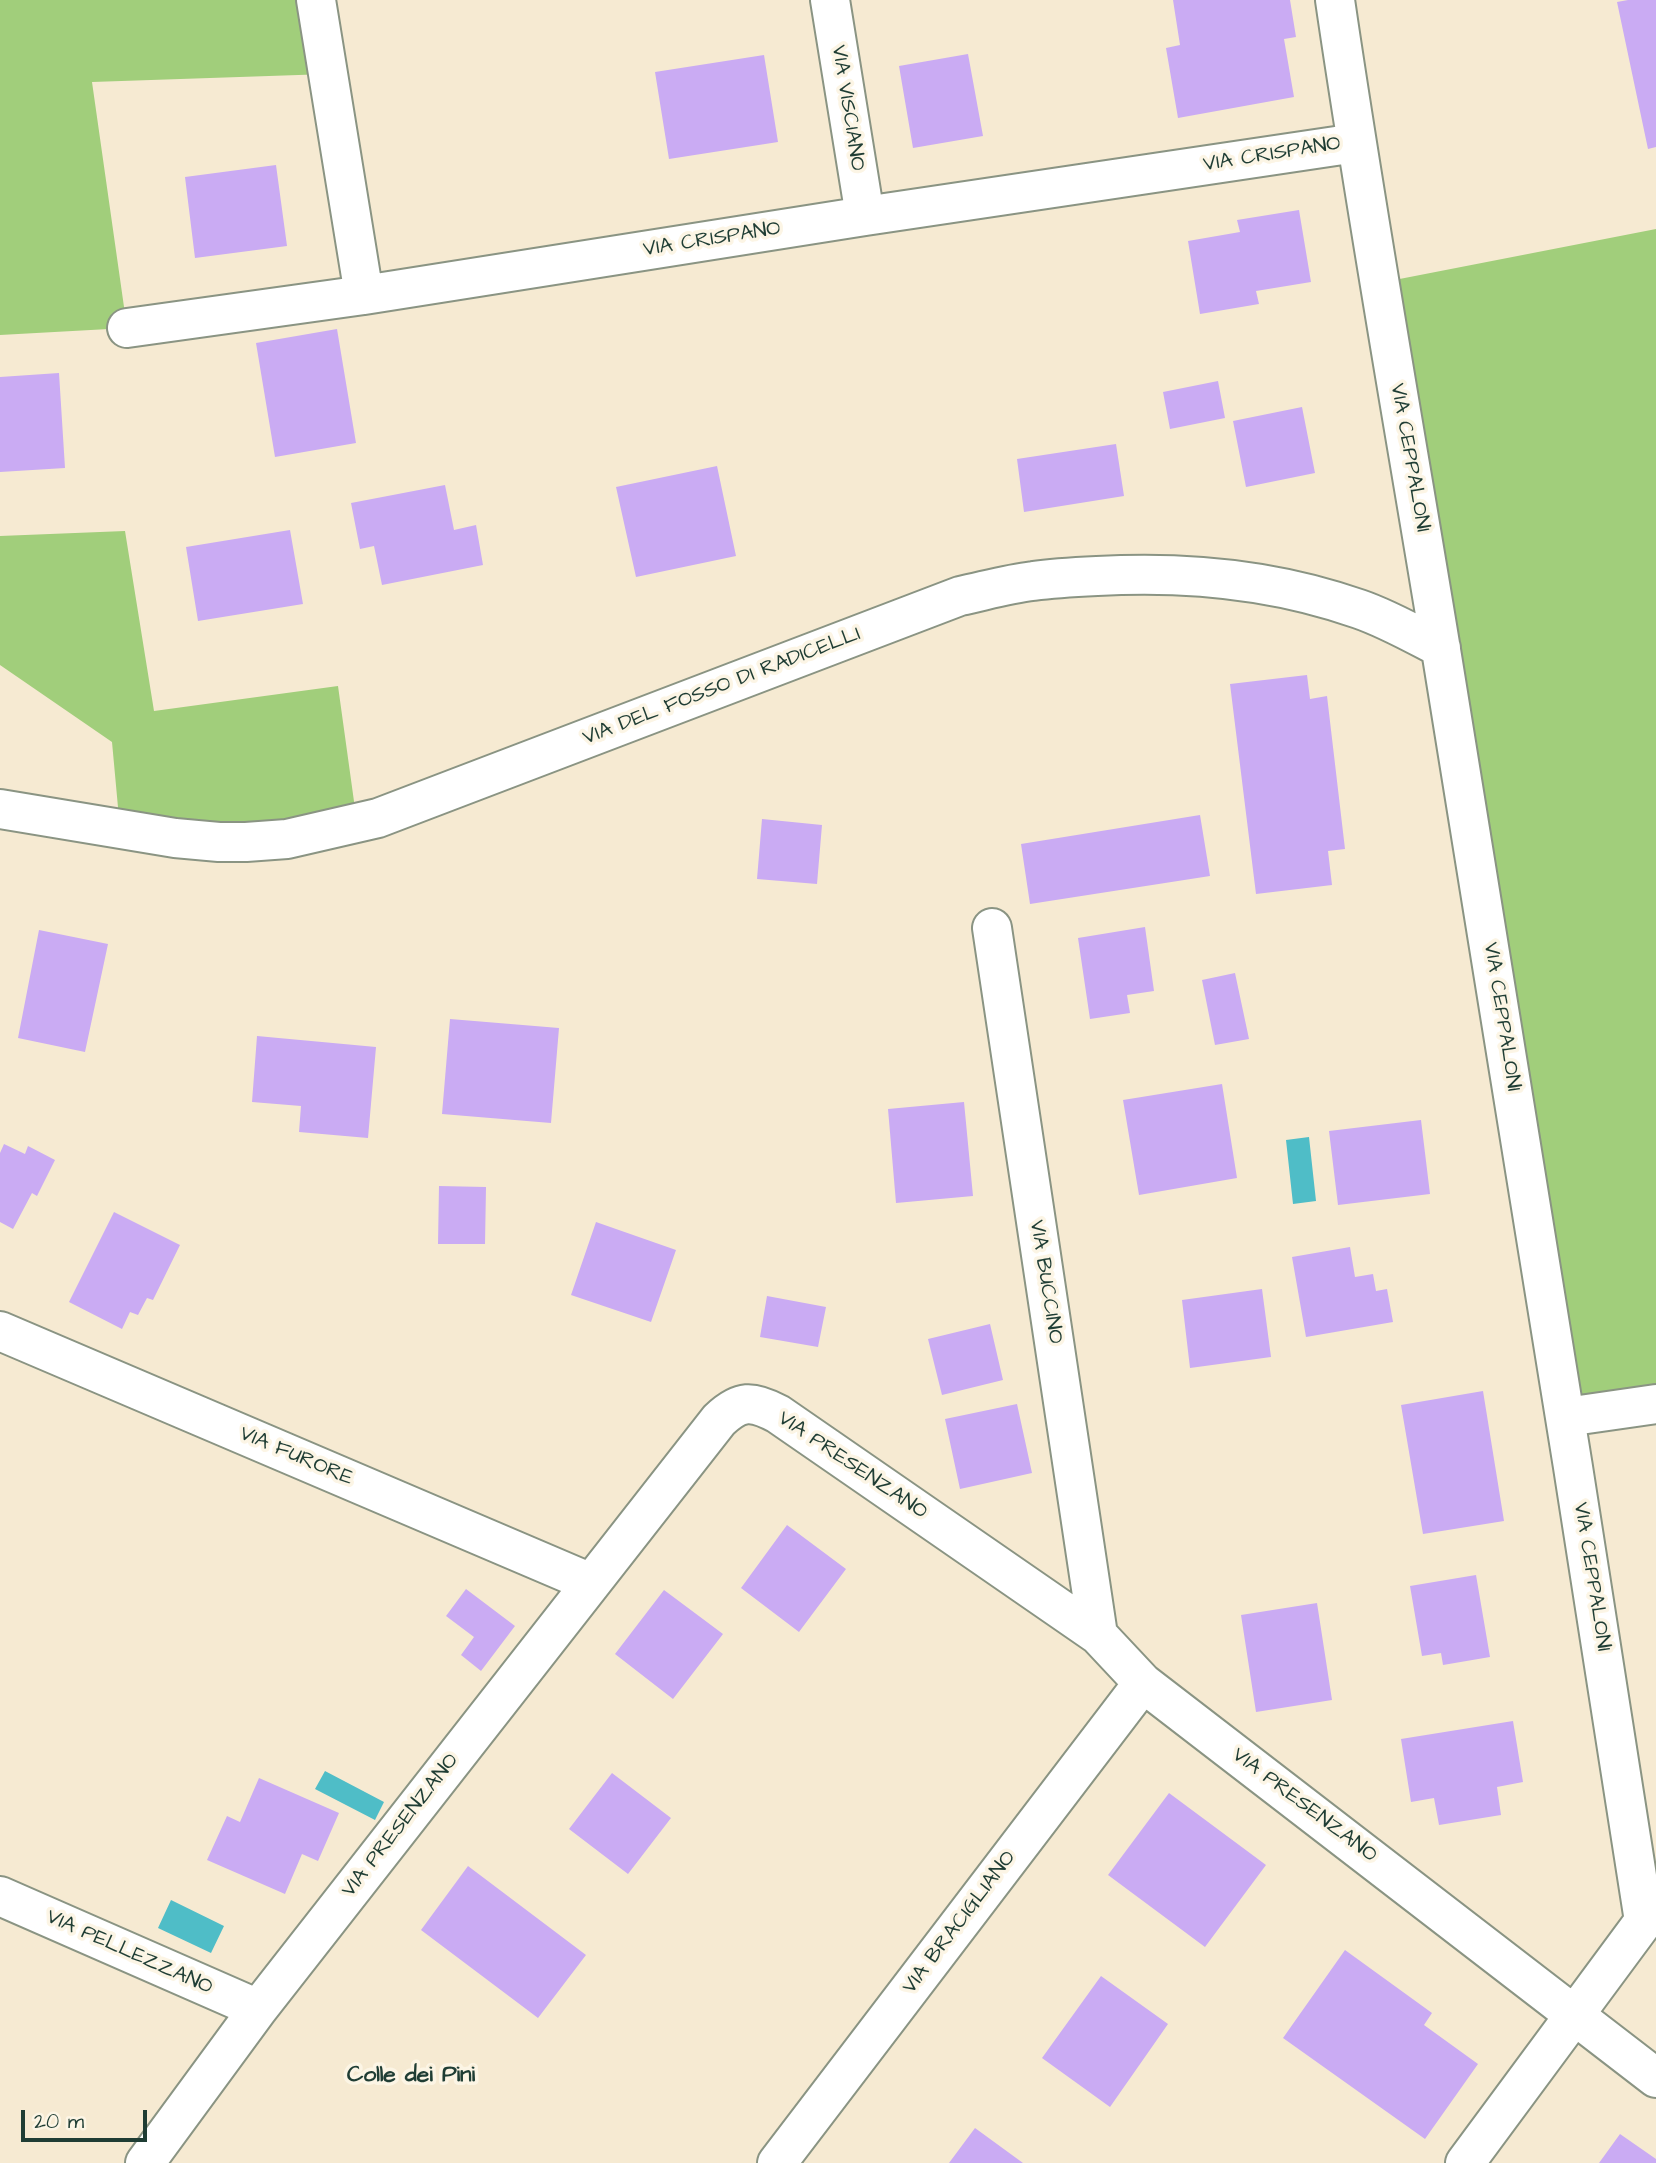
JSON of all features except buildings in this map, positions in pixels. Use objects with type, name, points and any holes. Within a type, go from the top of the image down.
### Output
[{"type":"street","points":[[316,0],[364,295]]},
{"type":"street","name":"VIA VISCIANO","points":[[830,0],[865,216]]},
{"type":"street","name":"VIA CEPPALONI","points":[[1335,0],[1356,143],[1650,1920],[1465,2163]]},
{"type":"street","name":"VIA CRISPANO","points":[[127,328],[364,295],[865,216],[1356,143]]},
{"type":"street","name":"VIA DEL FOSSO DI RADICELLI","points":[[0,809],[198,840],[246,842],[307,835],[378,818],[960,596],[1032,581],[1115,575],[1174,575],[1272,584],[1361,610],[1441,648]]},
{"type":"street","name":"VIA BUCCINO","points":[[992,928],[1098,1635]]},
{"type":"street","name":"VIA FURORE","points":[[0,1331],[591,1583]]},
{"type":"street","name":"VIA PRESENZANO","points":[[145,2163],[258,2009],[719,1420],[736,1406],[747,1404],[758,1405],[778,1414],[1098,1635],[1143,1683],[1656,2078]]},
{"type":"street","points":[[1566,1418],[1656,1404]]},
{"type":"street","name":"VIA BRACIGLIANO","points":[[777,2163],[1143,1683]]},
{"type":"street","name":"VIA PELLEZZANO","points":[[0,1896],[258,2009]]},
{"type":"green space","points":[[0,0],[316,0],[328,74],[92,82],[127,328],[0,335]]},
{"type":"green space","points":[[1656,229],[1656,1404],[1566,1417],[1379,283]]},
{"type":"green space","points":[[125,531],[154,711],[338,686],[357,823],[120,829],[112,742],[0,665],[0,536]]},
{"type":"water","points":[[1309,1137],[1316,1201],[1293,1204],[1286,1140]]},
{"type":"water","points":[[325,1771],[384,1802],[375,1820],[315,1789]]},
{"type":"water","points":[[171,1900],[224,1926],[211,1953],[158,1928]]},
{"type":"district","name":"Colle dei Pini","points":[[411,2076]]}]
